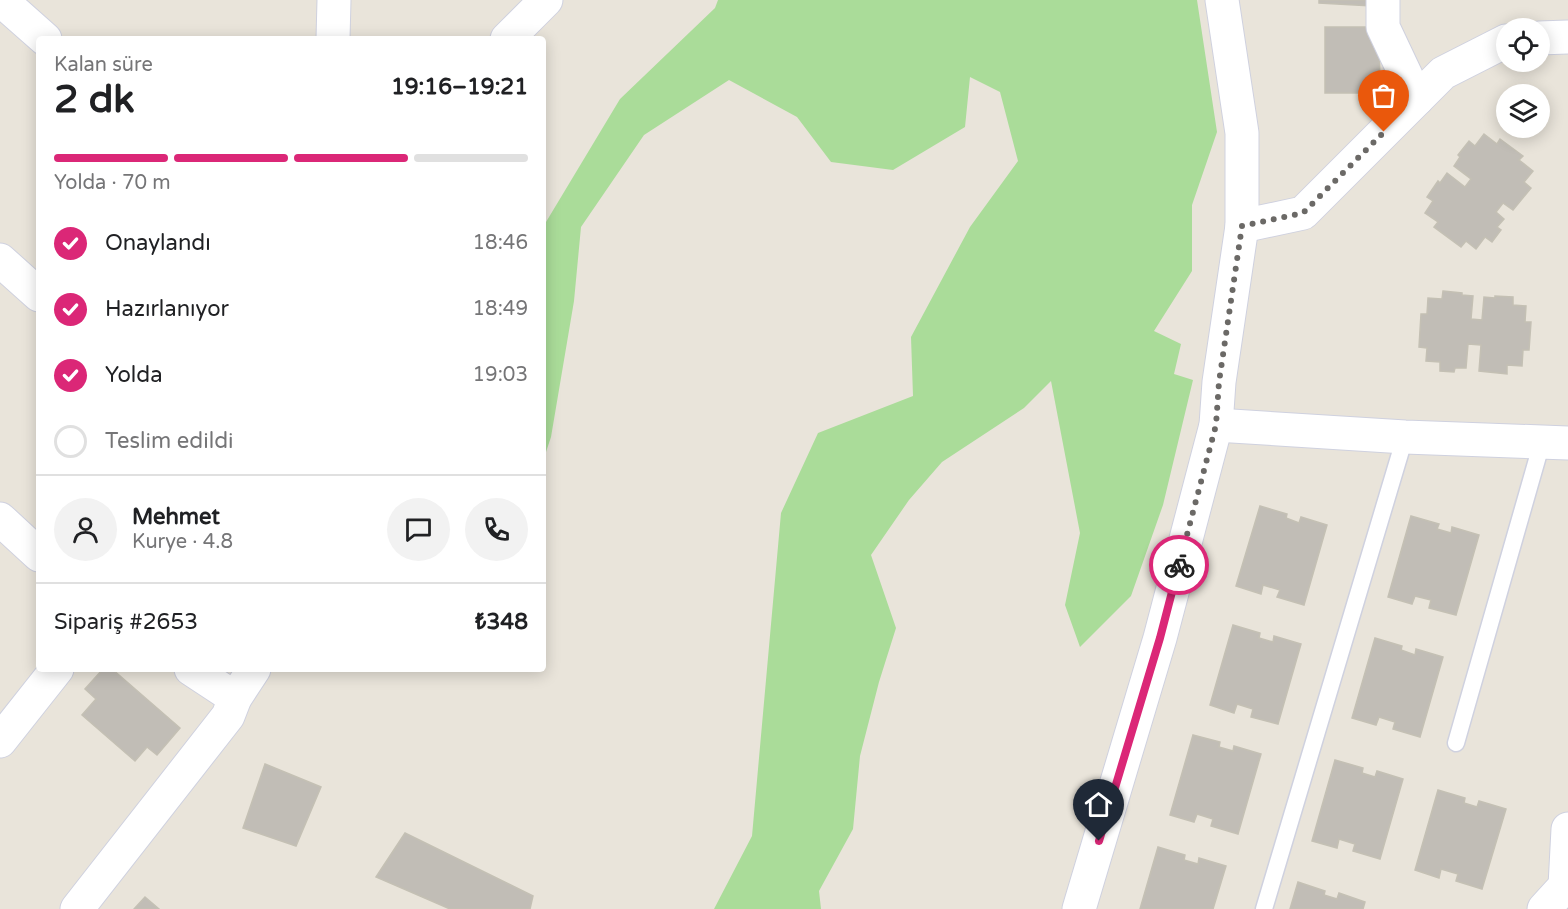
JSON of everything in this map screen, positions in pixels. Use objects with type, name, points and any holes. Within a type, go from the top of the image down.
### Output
[{"type":"street","points":[[1,0],[42,36]]},
{"type":"street","points":[[333,36],[334,0]]},
{"type":"street","points":[[510,36],[546,0]]},
{"type":"street","points":[[1079,909],[1160,638],[1216,425],[1219,382],[1242,226],[1242,133],[1222,0]]},
{"type":"street","points":[[1383,0],[1383,27],[1417,99]]},
{"type":"street","points":[[1550,38],[1568,37]]},
{"type":"street","points":[[1242,226],[1303,213],[1443,73],[1496,46]]},
{"type":"street","points":[[0,260],[36,292]]},
{"type":"street","points":[[1216,425],[1405,437],[1555,442]]},
{"type":"street","points":[[0,519],[36,552]]},
{"type":"street","points":[[0,741],[55,672]]},
{"type":"street","points":[[196,672],[236,698]]},
{"type":"street","points":[[77,909],[228,716],[252,672]]},
{"type":"street","points":[[1544,909],[1565,886],[1568,829]]},
{"type":"lane","points":[[1264,909],[1405,437]]},
{"type":"lane","points":[[1456,743],[1555,442]]},
{"type":"green space","points":[[718,0],[1197,0],[1217,132],[1192,205],[1192,271],[1154,331],[1181,344],[1174,374],[1193,380],[1163,505],[1131,596],[1080,647],[1065,605],[1080,533],[1051,381],[1024,408],[942,462],[909,500],[871,555],[896,628],[860,756],[853,829],[819,891],[821,909],[714,909],[752,836],[781,513],[818,433],[913,396],[911,337],[970,227],[1018,161],[1000,92],[970,77],[965,127],[893,170],[831,162],[797,117],[729,80],[644,135],[581,227],[574,301],[551,437],[546,452],[546,222],[620,99],[715,8]]},
{"type":"building","points":[[1319,0],[1373,0],[1372,6],[1319,3]]},
{"type":"building","points":[[1325,27],[1379,27],[1380,93],[1325,93]]},
{"type":"building","points":[[1484,134],[1497,144],[1500,139],[1523,156],[1519,160],[1533,171],[1524,182],[1531,188],[1513,210],[1503,203],[1496,212],[1504,219],[1497,227],[1501,230],[1492,242],[1485,237],[1476,249],[1466,241],[1461,247],[1434,227],[1438,222],[1425,213],[1433,201],[1427,197],[1447,173],[1465,187],[1471,179],[1454,166],[1460,157],[1458,155],[1469,141],[1475,146]]},
{"type":"building","points":[[1443,291],[1473,296],[1471,319],[1482,320],[1484,297],[1513,297],[1513,305],[1526,306],[1525,322],[1531,322],[1529,350],[1523,350],[1522,366],[1507,365],[1507,374],[1479,371],[1481,345],[1468,344],[1466,368],[1455,368],[1454,372],[1440,371],[1440,362],[1426,361],[1427,348],[1419,347],[1421,314],[1427,314],[1428,298],[1442,299]]},
{"type":"building","points":[[1260,506],[1287,514],[1286,518],[1299,523],[1301,517],[1327,525],[1304,605],[1277,597],[1280,590],[1263,585],[1261,594],[1236,586]]},
{"type":"building","points":[[1411,516],[1439,524],[1437,529],[1451,533],[1452,527],[1479,535],[1456,615],[1429,608],[1431,600],[1415,596],[1412,604],[1388,597]]},
{"type":"building","points":[[1233,625],[1260,633],[1259,638],[1273,642],[1274,636],[1301,644],[1278,724],[1251,717],[1253,709],[1237,704],[1234,713],[1210,705]]},
{"type":"building","points":[[1375,638],[1402,646],[1401,650],[1415,655],[1416,649],[1443,657],[1420,737],[1393,729],[1395,722],[1379,717],[1376,725],[1352,718]]},
{"type":"building","points":[[100,672],[115,672],[180,728],[157,755],[147,747],[135,761],[82,715],[96,699],[85,689]]},
{"type":"building","points":[[1193,735],[1220,742],[1219,747],[1233,751],[1234,746],[1261,754],[1238,834],[1211,826],[1213,819],[1197,814],[1194,822],[1170,815]]},
{"type":"building","points":[[1335,760],[1363,768],[1362,773],[1375,777],[1377,771],[1403,779],[1380,859],[1353,851],[1355,844],[1339,839],[1337,848],[1312,841]]},
{"type":"building","points":[[265,764],[321,787],[296,846],[243,828]]},
{"type":"building","points":[[1438,790],[1465,798],[1464,803],[1477,807],[1479,801],[1506,809],[1482,889],[1456,881],[1458,874],[1441,869],[1439,878],[1415,870]]},
{"type":"building","points":[[405,833],[533,896],[530,909],[450,909],[376,877]]},
{"type":"building","points":[[1158,847],[1185,855],[1184,860],[1198,864],[1199,858],[1226,866],[1213,909],[1140,909]]},
{"type":"building","points":[[1298,882],[1325,891],[1324,895],[1337,899],[1339,893],[1365,902],[1363,909],[1290,909]]},
{"type":"building","points":[[145,897],[159,909],[134,909]]},
{"type":"way so far","points":[[1179,565],[1216,425],[1219,382],[1242,226],[1303,213],[1384,132]]},
{"type":"route","points":[[1099,841],[1160,638],[1179,565]]}]
